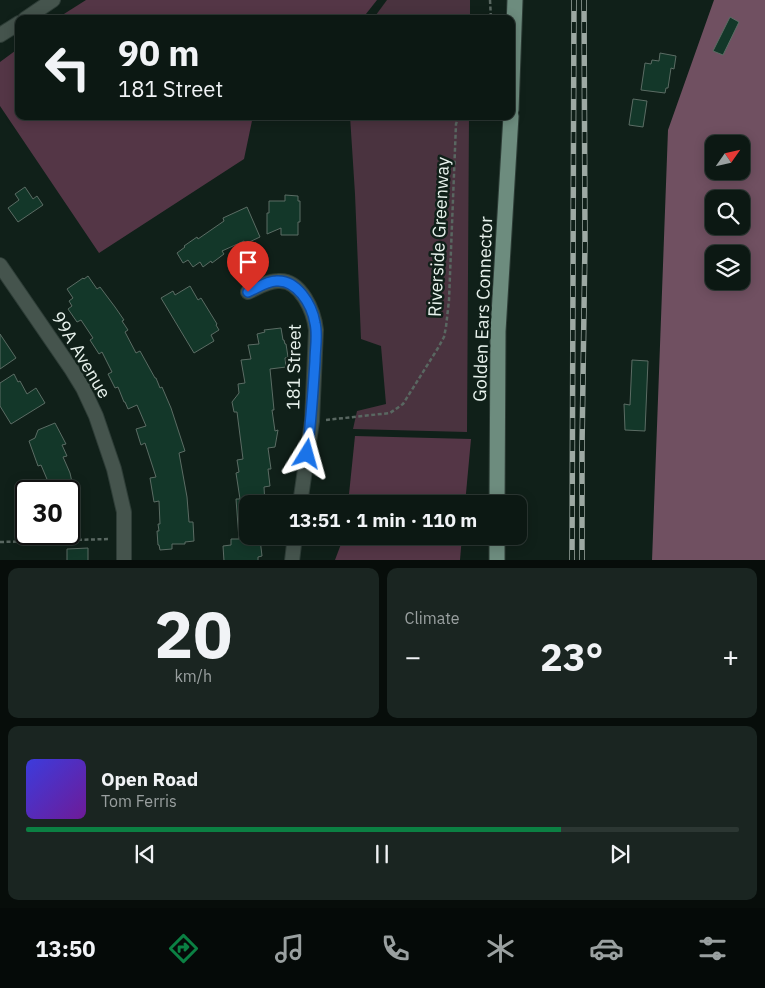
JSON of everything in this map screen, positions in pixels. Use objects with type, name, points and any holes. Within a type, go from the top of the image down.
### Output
[{"type":"main road","points":[[514,15],[515,0]]},
{"type":"main road","name":"Golden Ears Connector","points":[[497,495],[498,331],[511,120]]},
{"type":"main road","points":[[497,545],[497,560]]},
{"type":"street","points":[[30,15],[52,0]]},
{"type":"street","points":[[0,35],[15,26]]},
{"type":"street","name":"99A Avenue","points":[[0,265],[72,370],[96,416],[114,468],[124,512],[124,560]]},
{"type":"street","name":"181 Street","points":[[248,292],[270,282],[282,281],[293,286],[302,295],[313,315],[316,330],[312,420],[301,495]]},
{"type":"street","points":[[292,560],[294,545]]},
{"type":"path","points":[[490,0],[490,15]]},
{"type":"path","name":"Riverside Greenway","points":[[312,420],[323,421],[390,413],[395,410],[403,404],[444,337],[449,300],[458,120]]},
{"type":"path","points":[[0,542],[110,539]]},
{"type":"shaded area","points":[[86,0],[377,0],[365,15],[62,15]]},
{"type":"shaded area","points":[[387,0],[470,0],[470,15],[376,15]]},
{"type":"shaded area","points":[[714,0],[765,0],[765,560],[652,560],[668,130]]},
{"type":"shaded area","points":[[15,51],[15,120],[252,120],[244,159],[99,253],[0,106],[0,62]]},
{"type":"shaded area","points":[[350,120],[469,120],[467,432],[353,429],[357,411],[386,404],[381,346],[361,339]]},
{"type":"shaded area","points":[[355,436],[471,439],[466,495],[349,495]]},
{"type":"shaded area","points":[[341,545],[461,545],[460,560],[335,560]]},
{"type":"building","points":[[730,17],[739,22],[723,55],[713,51]]},
{"type":"building","points":[[660,53],[676,56],[674,69],[671,68],[668,88],[666,88],[665,93],[641,90],[645,63],[651,64],[652,60],[659,61]]},
{"type":"building","points":[[633,99],[647,101],[643,127],[629,125]]},
{"type":"building","points":[[25,187],[33,199],[37,196],[43,205],[18,222],[8,208],[19,200],[15,194]]},
{"type":"building","points":[[285,195],[298,196],[298,201],[300,201],[298,235],[281,235],[281,228],[267,234],[269,201],[285,201]]},
{"type":"building","points":[[247,207],[260,237],[245,244],[244,241],[222,251],[224,254],[203,267],[200,262],[193,267],[188,260],[183,263],[177,253],[184,246],[224,221],[223,218]]},
{"type":"building","points":[[88,276],[97,289],[100,287],[124,320],[122,321],[128,330],[125,332],[136,353],[140,351],[160,388],[162,387],[185,451],[179,453],[187,497],[189,522],[193,522],[194,541],[185,542],[185,544],[172,544],[172,549],[160,550],[158,545],[157,531],[159,531],[158,524],[160,524],[159,501],[154,502],[150,478],[156,477],[145,443],[141,445],[136,429],[146,426],[137,405],[128,409],[118,387],[115,388],[108,374],[112,372],[102,352],[99,354],[90,340],[93,338],[81,320],[77,322],[68,309],[72,306],[69,301],[73,298],[67,289]]},
{"type":"building","points":[[190,286],[198,300],[201,298],[219,330],[211,335],[214,341],[194,353],[161,298],[173,291],[175,295]]},
{"type":"building","points":[[281,328],[288,357],[285,358],[286,367],[270,369],[274,410],[272,410],[275,431],[278,430],[275,447],[268,448],[271,469],[268,469],[270,486],[264,487],[264,495],[239,495],[236,473],[239,472],[237,460],[243,459],[237,412],[234,412],[232,402],[239,393],[238,384],[245,383],[241,360],[251,359],[248,345],[259,344],[257,334],[265,332],[264,330]]},
{"type":"building","points":[[0,334],[16,358],[0,369]]},
{"type":"building","points":[[632,360],[648,361],[645,431],[625,430],[624,404],[630,405]]},
{"type":"building","points":[[14,374],[27,394],[36,388],[45,403],[11,424],[0,406],[0,383]]},
{"type":"building","points":[[55,423],[66,444],[62,445],[67,456],[63,457],[72,480],[47,480],[41,465],[38,466],[29,441],[35,438],[38,430]]},
{"type":"building","points":[[236,499],[239,499],[239,539]]},
{"type":"building","points":[[231,539],[239,539],[239,545],[261,545],[262,556],[258,557],[258,560],[224,560],[223,546],[231,545]]},
{"type":"building","points":[[88,548],[88,560],[67,560],[67,549]]},
{"type":"railway","points":[[572,560],[574,0]]},
{"type":"railway","points":[[582,560],[585,241],[584,0]]},
{"type":"route","points":[[248,292],[276,280],[288,283],[307,301],[313,315],[316,330],[312,420],[307,454]]}]
